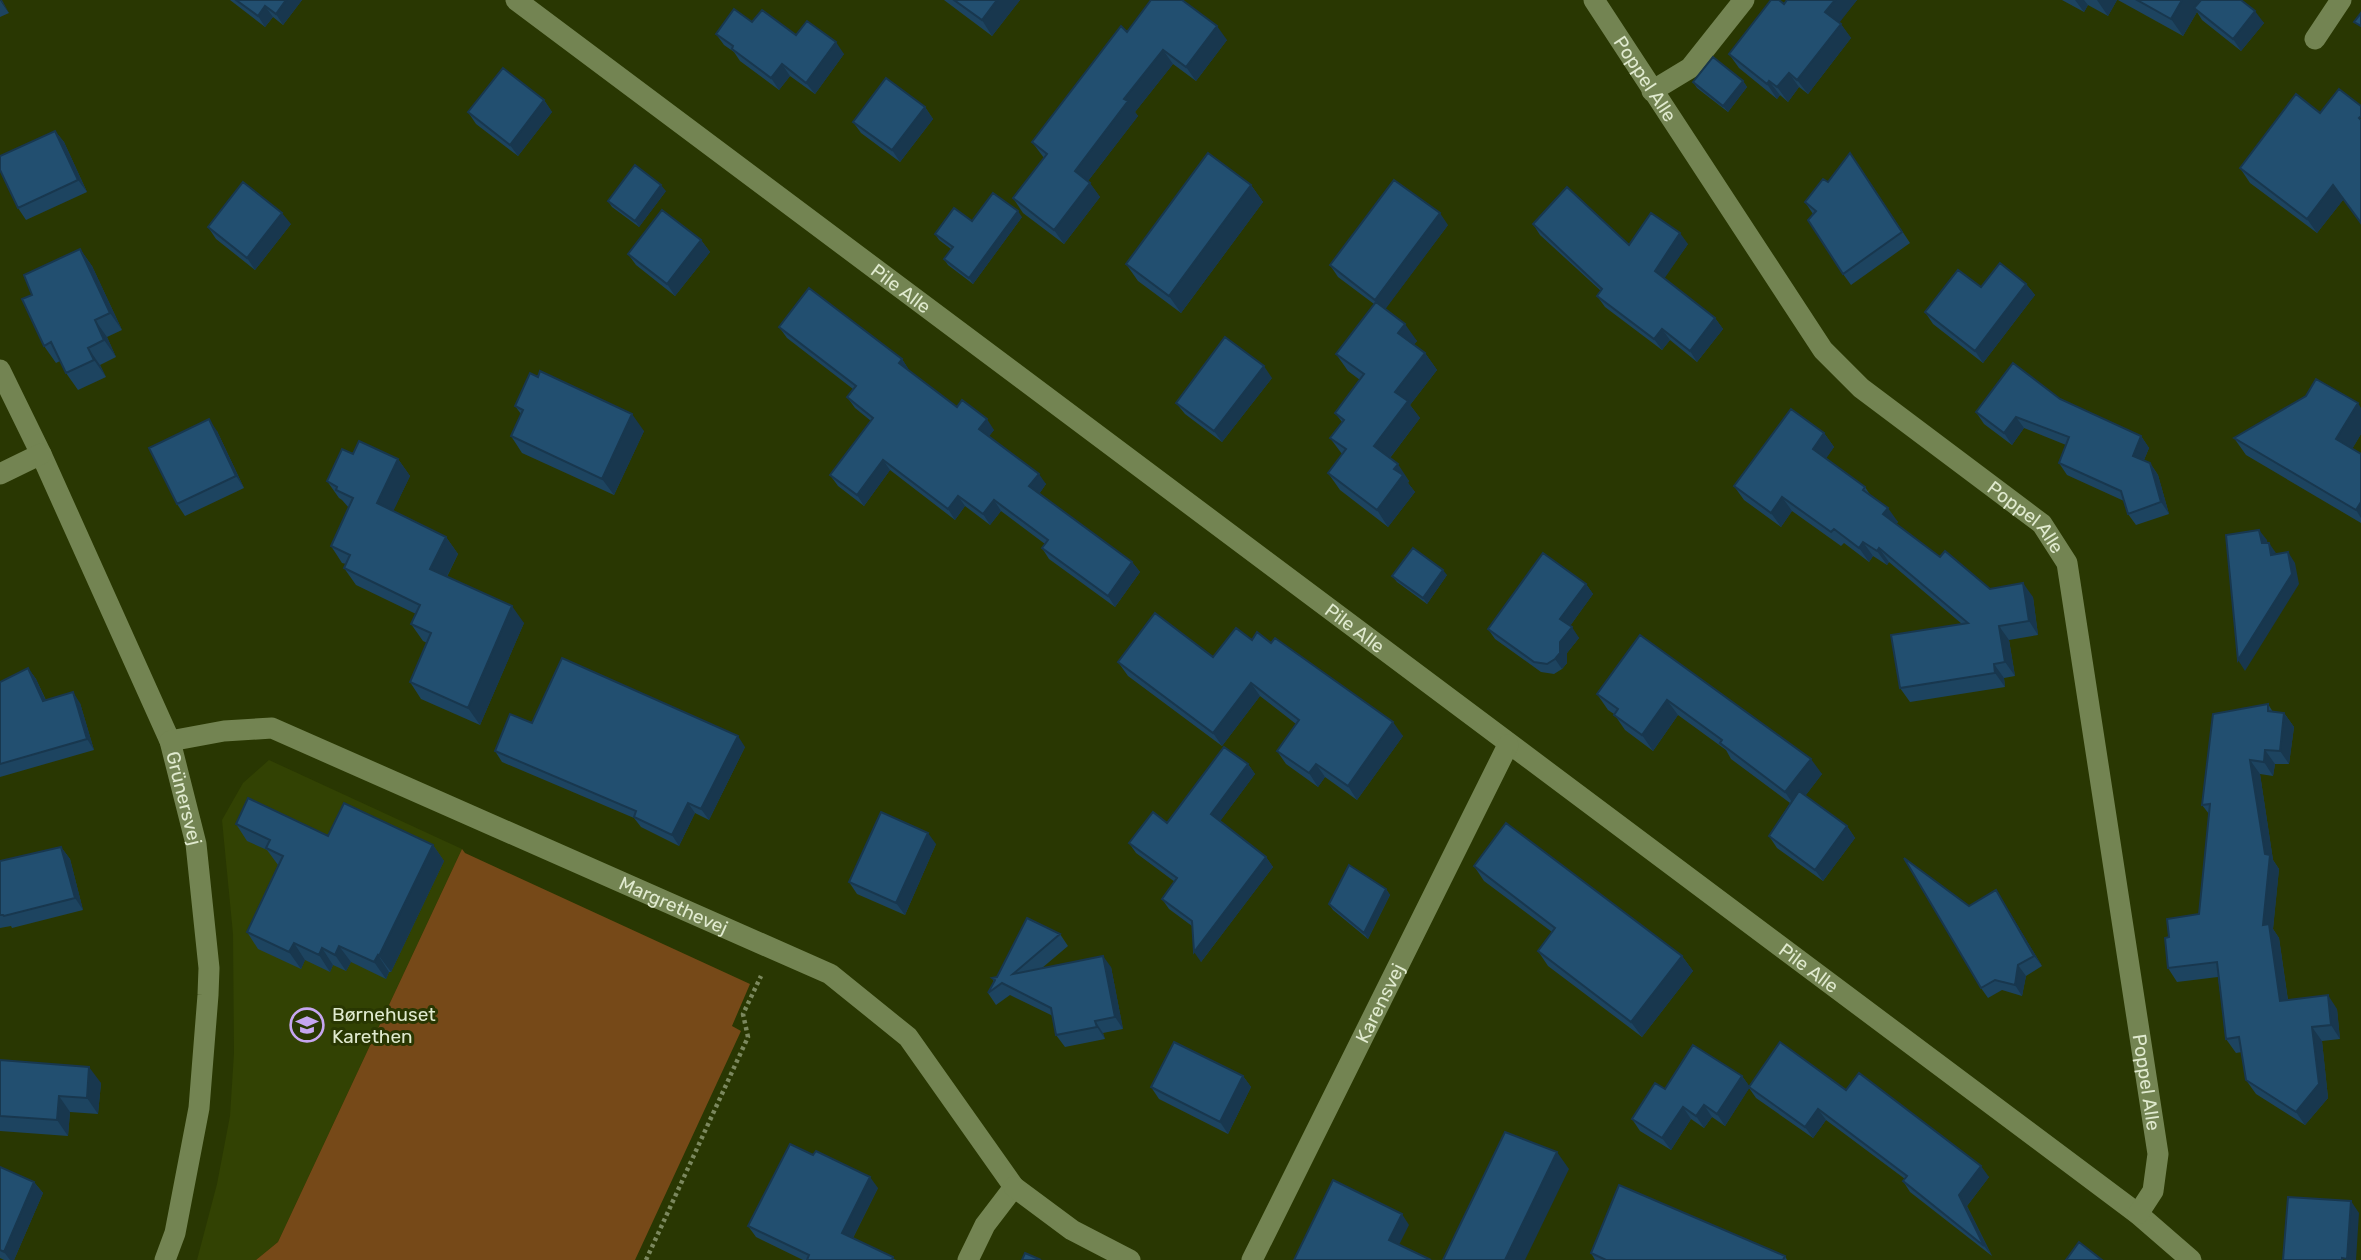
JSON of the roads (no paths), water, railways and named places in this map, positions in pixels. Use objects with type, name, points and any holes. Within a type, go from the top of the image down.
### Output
[{"type":"street","name":"Pile Alle","points":[[516,0],[2138,1214],[2191,1260]]},
{"type":"street","name":"Poppel Alle","points":[[1594,0],[1823,350],[1861,388],[2042,524],[2067,563],[2158,1154],[2153,1191],[2138,1214]]},
{"type":"street","points":[[1652,90],[1690,68],[1744,0]]},
{"type":"street","points":[[2315,39],[2342,0]]},
{"type":"street","name":"Grünersvej","points":[[0,370],[41,454],[170,741],[196,844],[209,968],[199,1108],[175,1233],[165,1260]]},
{"type":"street","points":[[0,474],[41,454]]},
{"type":"street","name":"Margrethevej","points":[[170,741],[224,731],[272,728],[830,974],[908,1037],[1014,1187],[1072,1230],[1130,1260]]},
{"type":"street","name":"Karensvej","points":[[1252,1260],[1508,745]]},
{"type":"street","points":[[968,1260],[985,1225],[1014,1187]]},
{"type":"place","name":"Børnehuset Karethen","points":[[307,1025]]}]
